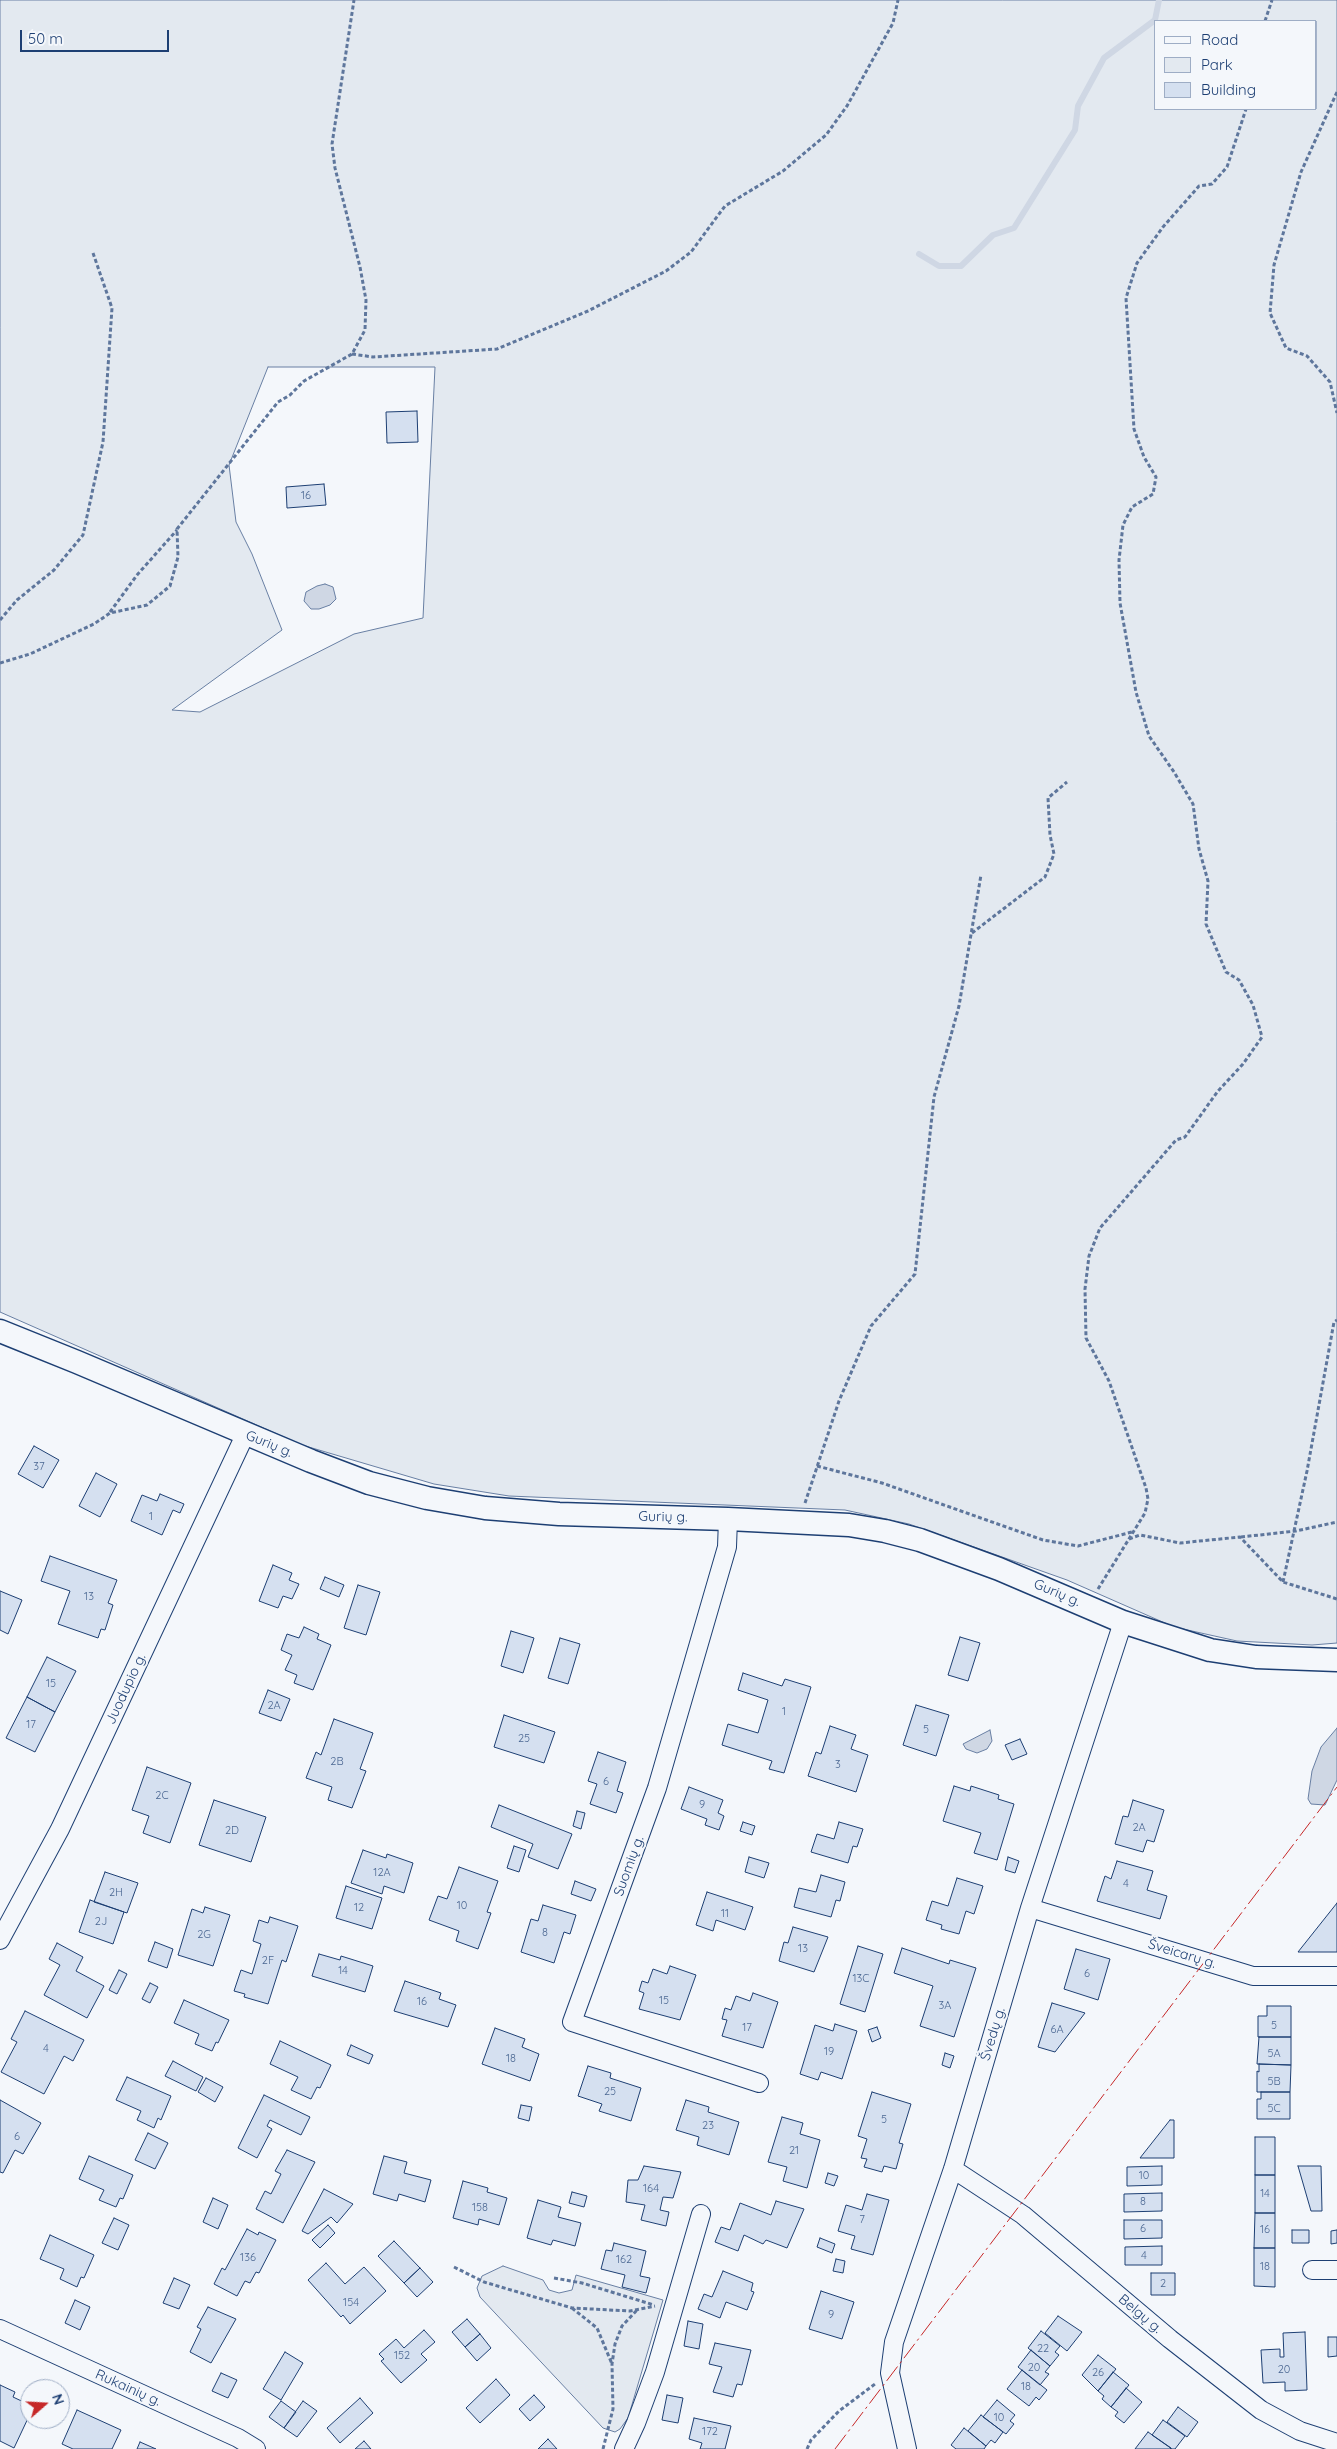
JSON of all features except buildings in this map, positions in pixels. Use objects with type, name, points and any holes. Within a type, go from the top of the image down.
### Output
[{"type":"street","name":"Gurių g.","points":[[0,1331],[77,1362],[245,1435],[369,1483],[427,1498],[485,1508],[550,1513],[849,1525],[920,1540],[999,1569],[1123,1622],[1210,1650],[1256,1657],[1337,1660]]},
{"type":"street","name":"Juodupio g.","points":[[0,1940],[60,1829],[245,1435]]},
{"type":"street","name":"Suomių g.","points":[[728,1519],[727,1547],[656,1788],[572,2022],[759,2082]]},
{"type":"street","name":"Švedų g.","points":[[907,2449],[890,2373],[894,2342],[953,2169],[1030,1908],[1123,1622]]},
{"type":"street","name":"Šveicarų g.","points":[[1030,1908],[1253,1976],[1337,1976]]},
{"type":"street","name":"Belgų g.","points":[[953,2169],[1023,2215],[1170,2339],[1261,2410],[1300,2431],[1337,2443]]},
{"type":"street","points":[[624,2449],[655,2372],[701,2214]]},
{"type":"street","points":[[1312,2270],[1337,2270]]},
{"type":"street","name":"Rukainių g.","points":[[0,2329],[230,2434],[256,2449]]},
{"type":"path","points":[[0,663],[39,649],[94,624],[110,613],[137,575],[177,529],[278,402],[290,395],[304,381],[352,354],[365,330],[366,300],[350,222],[335,168],[332,144],[354,0]]},
{"type":"path","points":[[352,354],[373,357],[497,349],[588,311],[666,271],[692,252],[724,206],[783,171],[826,135],[847,106],[893,23],[898,0]]},
{"type":"path","points":[[1265,20],[1272,0]]},
{"type":"path","points":[[1337,92],[1302,172],[1274,265],[1270,313],[1286,348],[1307,356],[1330,382],[1337,413]]},
{"type":"path","points":[[1086,1606],[1145,1513],[1148,1499],[1146,1488],[1109,1381],[1086,1338],[1085,1289],[1090,1256],[1100,1228],[1176,1140],[1185,1137],[1218,1091],[1243,1064],[1262,1037],[1253,1005],[1239,980],[1226,972],[1206,924],[1208,881],[1198,849],[1193,804],[1149,736],[1136,692],[1120,603],[1122,525],[1132,507],[1153,494],[1156,478],[1144,457],[1134,429],[1126,298],[1137,263],[1163,227],[1199,186],[1212,184],[1227,167],[1246,110]]},
{"type":"path","points":[[0,620],[17,600],[54,570],[82,535],[103,442],[112,308],[93,253]]},
{"type":"path","points":[[110,613],[147,605],[170,586],[178,557],[177,529]]},
{"type":"path","points":[[971,934],[1045,877],[1054,854],[1050,835],[1048,798],[1067,782]]},
{"type":"path","points":[[798,1523],[839,1401],[871,1326],[915,1274],[934,1097],[959,1006],[981,875]]},
{"type":"path","points":[[1283,1582],[1296,1531],[1334,1322],[1337,1320]]},
{"type":"path","points":[[817,1466],[882,1483],[1043,1540],[1078,1546],[1132,1532]]},
{"type":"path","points":[[1128,1539],[1140,1535],[1180,1543],[1296,1531],[1337,1522]]},
{"type":"path","points":[[1240,1537],[1283,1582],[1337,1599]]},
{"type":"path","points":[[454,2267],[484,2282],[572,2308],[630,2310],[656,2306],[582,2282],[554,2278]]},
{"type":"path","points":[[572,2308],[597,2328],[612,2364]]},
{"type":"path","points":[[603,2449],[613,2409],[612,2364],[622,2326],[638,2309]]},
{"type":"path","points":[[807,2449],[811,2440],[839,2411],[890,2373]]},
{"type":"green space","points":[[0,0],[1337,0],[1337,1643],[1312,1645],[1237,1641],[1174,1627],[1067,1580],[909,1524],[845,1510],[509,1496],[434,1484],[302,1445],[0,1312]],"holes":[[[268,367],[435,367],[423,618],[354,634],[200,712],[172,710],[282,630],[252,554],[236,522],[229,465]]]},
{"type":"green space","points":[[503,2266],[543,2280],[549,2290],[559,2293],[572,2290],[576,2275],[663,2300],[628,2418],[620,2429],[615,2432],[603,2428],[480,2297],[477,2288],[482,2276]]},
{"type":"shaded area","points":[[325,584],[333,587],[336,599],[330,605],[319,609],[311,609],[304,601],[306,592]]},
{"type":"shaded area","points":[[1337,1728],[1337,1780],[1325,1805],[1311,1804],[1308,1799],[1312,1771],[1321,1747]]},
{"type":"shaded area","points":[[990,1730],[992,1741],[987,1749],[977,1753],[966,1749],[963,1744]]},
{"type":"waterway","points":[[1155,20],[1159,0]]},
{"type":"waterway","points":[[919,254],[939,266],[961,266],[993,235],[1014,228],[1075,130],[1078,106],[1104,58],[1154,21]]},
{"type":"power","points":[[835,2449],[1337,1787]]}]
